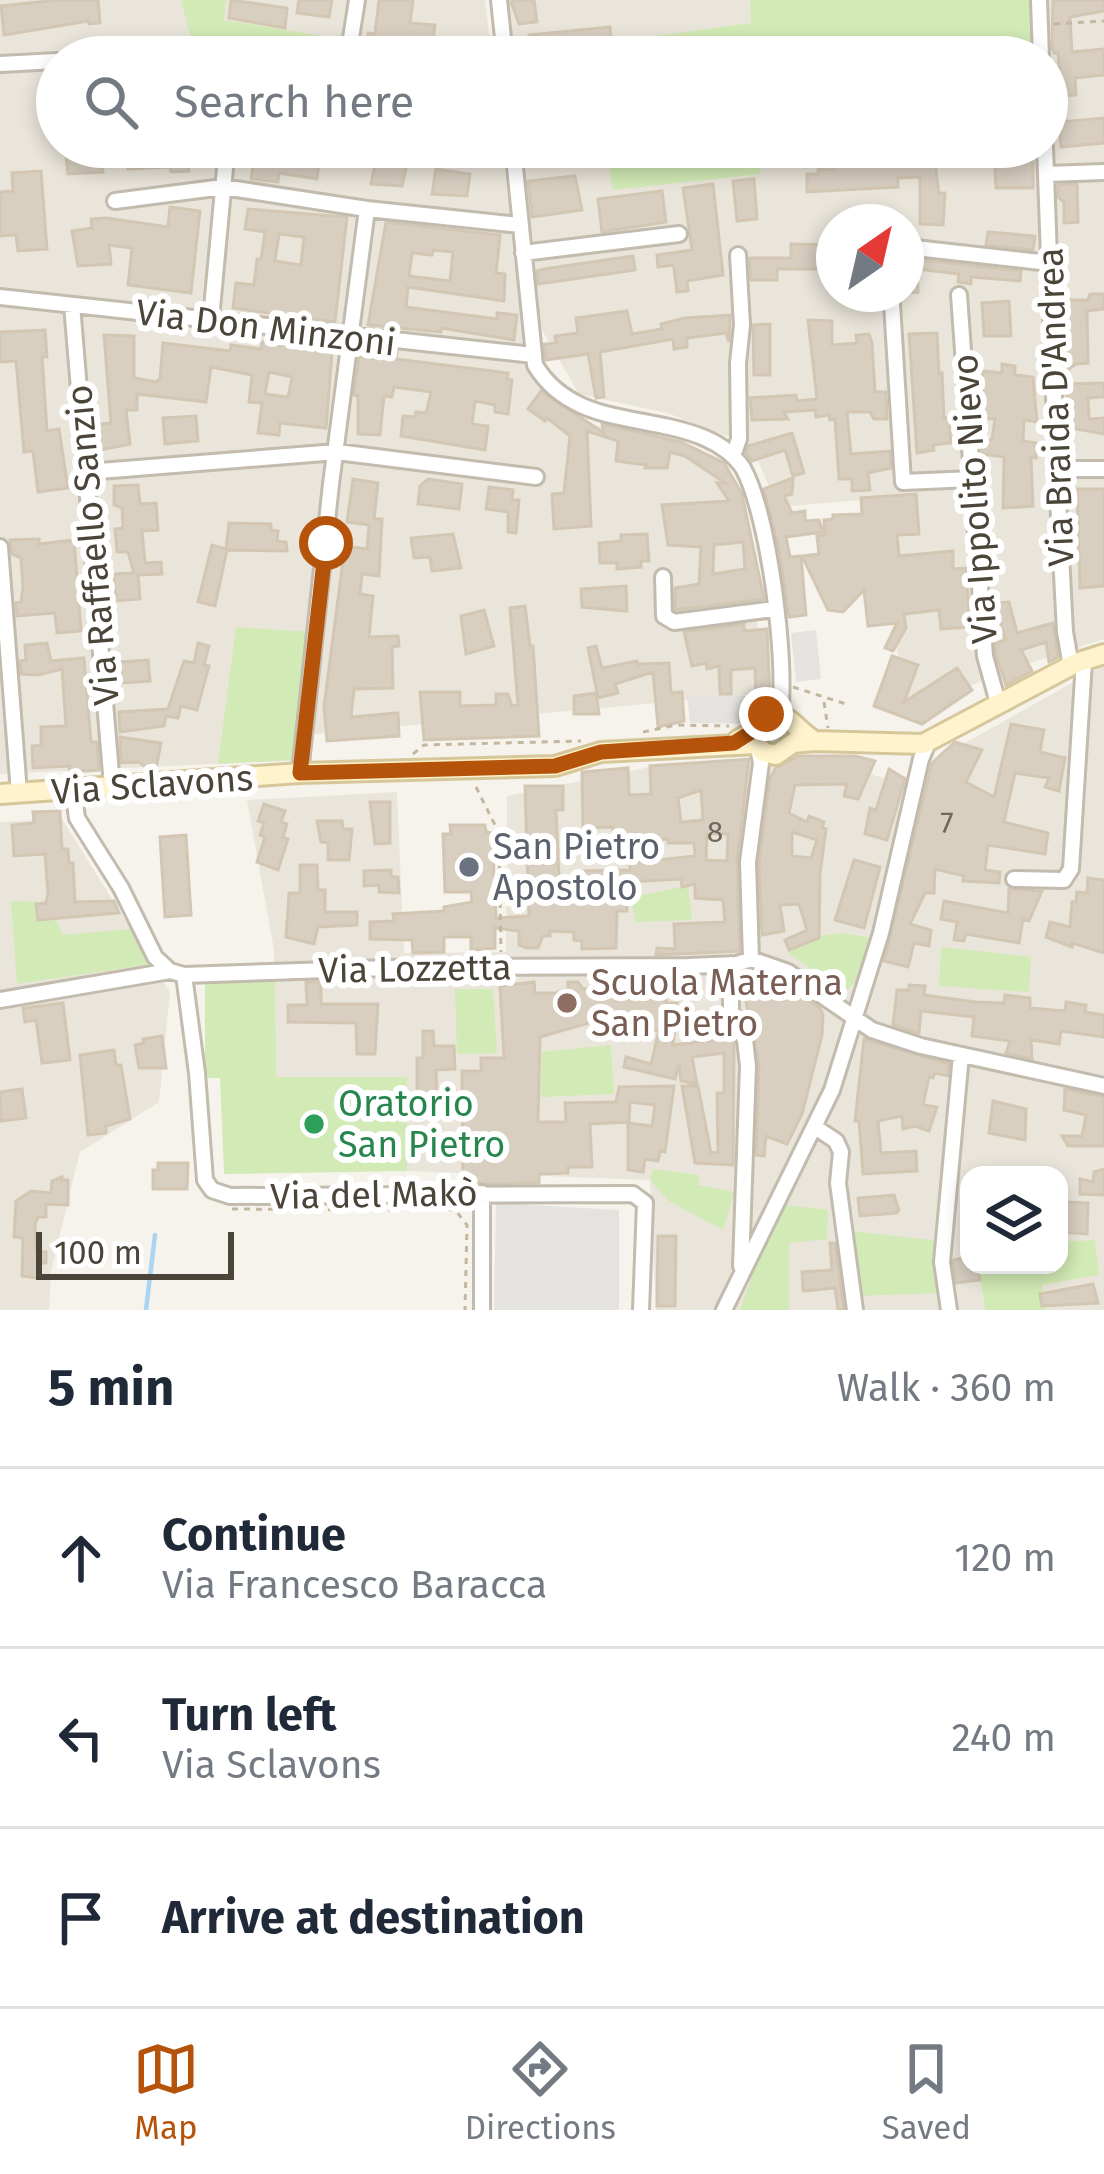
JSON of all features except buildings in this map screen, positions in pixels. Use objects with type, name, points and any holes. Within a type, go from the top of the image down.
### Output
[{"type":"street","points":[[351,36],[357,0]]},
{"type":"street","points":[[499,0],[503,36]]},
{"type":"street","points":[[1039,0],[1040,36]]},
{"type":"street","points":[[0,64],[36,62]]},
{"type":"street","points":[[211,319],[225,168]]},
{"type":"street","points":[[515,168],[533,355],[544,380],[572,402],[596,412],[705,438],[741,466],[759,513],[787,706],[817,735]]},
{"type":"street","name":"Via Braida D'Andrea","points":[[1014,879],[1064,880],[1071,869],[1078,663],[1065,632],[1046,168]]},
{"type":"street","points":[[1046,174],[1104,172]]},
{"type":"street","points":[[115,201],[223,187],[520,225]]},
{"type":"street","points":[[300,773],[367,208]]},
{"type":"street","points":[[523,253],[679,234]]},
{"type":"street","points":[[924,249],[1049,263]]},
{"type":"street","points":[[733,456],[739,439],[742,325],[738,256]]},
{"type":"street","name":"Via Ippolito Nievo","points":[[959,295],[985,656],[998,703]]},
{"type":"street","name":"Via Don Minzoni","points":[[0,297],[533,355]]},
{"type":"street","name":"Via Raffaello Sanzio","points":[[72,305],[112,786]]},
{"type":"street","points":[[892,312],[903,482],[973,479]]},
{"type":"street","points":[[86,472],[337,452],[536,477]]},
{"type":"street","points":[[1057,469],[1104,469]]},
{"type":"street","points":[[0,548],[9,793]]},
{"type":"street","points":[[663,578],[664,616],[674,622],[774,609]]},
{"type":"street","name":"Via Sclavons","points":[[9,793],[300,773],[555,766],[601,752],[748,738],[776,755],[817,735],[898,746],[929,740],[1104,654]]},
{"type":"street","name":"Via Sclavons","points":[[748,738],[761,717],[787,706]]},
{"type":"street","points":[[748,738],[761,763],[748,862],[751,959],[788,972],[872,1030],[1104,1086]]},
{"type":"street","points":[[724,1310],[832,1090],[870,973],[929,740]]},
{"type":"street","points":[[898,746],[914,760],[919,773]]},
{"type":"street","points":[[73,790],[77,818],[121,888],[155,957],[177,973]]},
{"type":"street","name":"Via Lozzetta","points":[[0,1000],[177,973],[731,964],[751,959]]},
{"type":"street","points":[[731,964],[731,1011],[745,1040],[748,1066],[741,1271]]},
{"type":"street","name":"Via del Makò","points":[[177,973],[197,1073],[205,1180],[212,1190],[230,1196],[633,1193],[645,1202],[641,1310]]},
{"type":"street","points":[[949,1310],[942,1262],[961,1055]]},
{"type":"street","points":[[814,1127],[836,1141],[841,1152],[842,1224],[855,1310]]},
{"type":"street","points":[[482,1193],[482,1310]]},
{"type":"path","points":[[1040,25],[1104,21]]},
{"type":"path","points":[[787,706],[792,687]]},
{"type":"path","points":[[817,735],[824,699]]},
{"type":"path","points":[[644,732],[676,725],[748,738]]},
{"type":"path","points":[[407,759],[424,745],[578,741]]},
{"type":"path","points":[[474,783],[496,827],[501,966]]},
{"type":"path","points":[[230,1196],[234,1211],[407,1210]]},
{"type":"path","points":[[428,1210],[456,1211],[467,1225],[465,1310]]},
{"type":"shaded area","points":[[0,0],[485,0],[489,36],[36,36],[36,168],[505,168],[530,372],[567,417],[706,456],[741,499],[766,693],[303,735],[298,760],[0,774]]},
{"type":"shaded area","points":[[505,0],[1104,0],[1104,639],[907,710],[873,499],[778,507],[751,445],[667,413],[579,394],[539,325],[523,168],[1068,168],[1068,36],[509,36]]},
{"type":"shaded area","points":[[816,630],[821,679],[796,682],[791,633]]},
{"type":"shaded area","points":[[1104,665],[1104,1310],[1046,1310],[1040,1274],[1068,1274],[1068,1166],[960,1166],[960,1274],[979,1274],[985,1310],[656,1310],[650,1180],[407,1171],[406,1077],[275,1077],[274,950],[247,800],[397,792],[404,953],[506,952],[507,796],[665,764],[818,761],[897,781]]},
{"type":"shaded area","points":[[687,695],[751,696],[749,724],[690,723]]},
{"type":"shaded area","points":[[62,819],[170,992],[159,1102],[80,1152],[51,1271],[49,1310],[0,1310],[0,822]]},
{"type":"shaded area","points":[[496,1203],[619,1210],[619,1310],[494,1310]]},
{"type":"green space","points":[[181,0],[226,0],[224,20],[322,36],[190,36]]},
{"type":"green space","points":[[750,0],[1032,0],[1033,36],[655,36],[751,23]]},
{"type":"green space","points":[[609,168],[761,168],[760,174],[613,190]]},
{"type":"green space","points":[[236,627],[310,632],[298,760],[218,764]]},
{"type":"green space","points":[[688,886],[692,920],[635,922],[632,897]]},
{"type":"green space","points":[[11,901],[47,902],[63,935],[131,929],[152,964],[17,984]]},
{"type":"green space","points":[[841,933],[870,938],[859,978],[848,989],[835,986],[789,953],[808,938]]},
{"type":"green space","points":[[941,947],[1031,957],[1029,992],[939,986]]},
{"type":"green space","name":"Oratorio San Pietro","points":[[275,979],[276,1077],[407,1077],[407,1171],[224,1174],[220,1078],[205,1078],[205,981]]},
{"type":"green space","name":"Oratorio San Pietro","points":[[455,989],[493,989],[497,1053],[457,1054]]},
{"type":"green space","points":[[611,1045],[614,1094],[541,1097],[542,1052]]},
{"type":"green space","points":[[653,1169],[699,1175],[698,1185],[735,1192],[723,1230],[669,1201],[650,1180]]},
{"type":"green space","points":[[784,1205],[828,1210],[827,1239],[789,1243],[789,1310],[740,1310],[764,1244]]},
{"type":"green space","points":[[853,1231],[938,1241],[940,1293],[857,1296]]},
{"type":"green space","points":[[1095,1240],[1099,1275],[1042,1285],[1046,1310],[985,1310],[979,1274],[1068,1274],[1068,1242]]},
{"type":"waterway","points":[[146,1310],[155,1235]]},
{"type":"place","name":"San Pietro Apostolo","points":[[469,867]]},
{"type":"place","name":"Scuola Materna San Pietro","points":[[567,1003]]},
{"type":"place","name":"Oratorio San Pietro","points":[[314,1124]]},
{"type":"route","points":[[326,543],[300,773],[555,766],[601,752],[734,743],[753,731],[766,714]]}]
